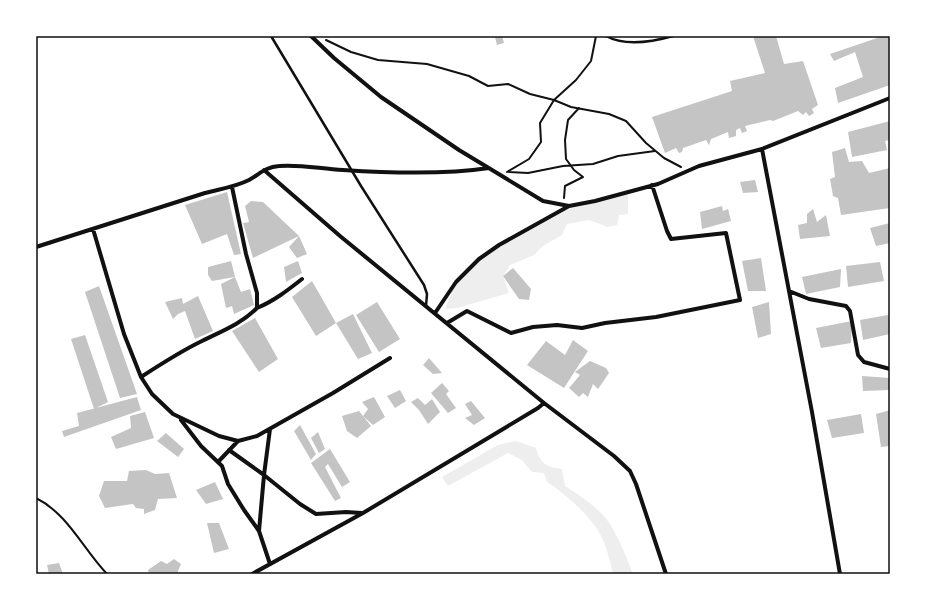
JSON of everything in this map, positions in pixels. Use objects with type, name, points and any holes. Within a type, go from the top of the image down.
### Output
[{"type":"street","points":[[311,36],[334,58],[381,97],[459,150],[543,201],[569,206]]},
{"type":"street","points":[[435,313],[456,282],[479,259],[499,245],[569,206],[595,201],[652,185],[698,166],[762,149],[890,98]]},
{"type":"street","points":[[762,149],[812,412],[840,574]]},
{"type":"street","points":[[36,247],[205,193],[232,187],[250,179],[264,170],[277,166],[352,170],[442,172],[474,171],[489,168]]},
{"type":"street","points":[[264,170],[340,236],[544,402],[614,456],[630,471],[636,484],[666,574]]},
{"type":"street","points":[[447,323],[467,312],[511,332],[533,327],[557,325],[582,328],[605,323],[656,317],[740,300],[726,233],[671,239],[667,232],[652,185]]},
{"type":"street","points":[[232,187],[246,254],[257,293],[257,308]]},
{"type":"street","points":[[93,228],[124,334],[141,377],[152,394],[173,414],[219,436],[238,441],[257,436],[270,430],[390,358]]},
{"type":"street","points":[[141,377],[202,341],[240,322],[257,308],[267,304],[302,279]]},
{"type":"street","points":[[789,290],[809,298],[846,306],[850,311],[858,355],[864,362],[890,369]]},
{"type":"street","points":[[252,574],[363,513],[538,408],[544,402]]},
{"type":"street","points":[[179,418],[201,446],[222,466],[228,484],[259,531],[270,564]]},
{"type":"street","points":[[259,531],[270,430]]},
{"type":"street","points":[[218,462],[238,441]]},
{"type":"street","points":[[229,450],[264,475],[300,504],[316,514],[346,512],[363,513]]},
{"type":"lane","points":[[271,36],[399,248],[424,285],[427,294],[426,306]]},
{"type":"lane","points":[[606,36],[620,41],[643,42],[655,41],[673,36]]},
{"type":"path","points":[[596,36],[591,61],[576,80],[554,100],[540,123],[541,142],[529,160],[506,172],[528,173],[571,165],[593,164],[618,156],[656,151]]},
{"type":"path","points":[[323,38],[351,52],[378,60],[427,64],[469,76],[488,86],[508,84],[530,94],[554,100],[571,107],[609,114],[626,121],[646,143],[664,158],[689,170]]},
{"type":"path","points":[[564,205],[565,186],[583,177],[574,170],[566,159],[565,140],[568,120],[579,108]]},
{"type":"path","points":[[36,498],[47,504],[74,531],[107,574]]},
{"type":"shaded area","points":[[628,191],[628,214],[619,215],[617,225],[608,227],[589,220],[567,224],[562,235],[543,246],[534,255],[510,265],[503,276],[509,293],[457,308],[445,309],[456,282],[479,259],[569,206]]},
{"type":"shaded area","points":[[516,441],[536,448],[542,461],[548,466],[562,469],[565,486],[602,514],[616,534],[633,574],[613,574],[603,541],[592,522],[569,499],[547,482],[544,473],[532,472],[522,460],[508,453],[448,486],[442,477],[498,445]]},
{"type":"building","points":[[502,36],[504,43],[497,45],[495,37]]},
{"type":"building","points":[[753,36],[776,36],[784,64],[803,61],[818,105],[812,109],[814,113],[809,116],[806,112],[803,115],[798,111],[773,121],[770,120],[745,126],[747,131],[742,133],[740,128],[736,130],[736,136],[729,138],[728,132],[711,139],[709,145],[706,140],[683,148],[682,152],[679,153],[676,148],[665,153],[652,117],[732,91],[730,81],[765,73]]},
{"type":"building","points":[[883,36],[890,36],[890,85],[838,103],[835,88],[863,77],[855,52],[834,61],[830,54]]},
{"type":"building","points":[[890,121],[890,140],[885,141],[887,150],[852,157],[848,132]]},
{"type":"building","points":[[845,148],[849,162],[862,161],[869,173],[890,168],[890,208],[841,215],[838,198],[833,196],[830,179],[835,177],[832,152]]},
{"type":"building","points":[[755,180],[758,192],[743,193],[740,182]]},
{"type":"building","points":[[227,192],[241,254],[234,255],[227,234],[202,244],[185,205]]},
{"type":"building","points":[[251,201],[263,202],[299,236],[253,258],[243,223],[249,222],[245,206]]},
{"type":"building","points":[[722,206],[723,211],[728,209],[731,221],[702,229],[700,212]]},
{"type":"building","points":[[813,209],[817,222],[826,215],[830,236],[800,239],[798,225],[807,223],[807,214]]},
{"type":"building","points":[[890,223],[890,243],[876,246],[870,228]]},
{"type":"building","points":[[299,236],[307,254],[297,258],[289,247]]},
{"type":"building","points":[[761,258],[766,291],[748,291],[742,261]]},
{"type":"building","points":[[231,261],[235,277],[212,281],[208,275],[208,267]]},
{"type":"building","points":[[298,261],[302,273],[286,282],[284,267]]},
{"type":"building","points":[[880,262],[884,281],[848,287],[846,266]]},
{"type":"building","points":[[513,268],[531,289],[529,300],[519,299],[503,276]]},
{"type":"building","points":[[841,269],[840,287],[806,294],[802,277]]},
{"type":"building","points":[[235,277],[241,292],[250,289],[254,305],[234,314],[232,306],[226,308],[221,284]]},
{"type":"building","points":[[312,281],[336,323],[316,336],[292,297]]},
{"type":"building","points":[[99,286],[137,394],[120,398],[85,292]]},
{"type":"building","points":[[198,296],[213,331],[195,339],[185,311],[178,314],[173,319],[165,302],[182,298],[183,304]]},
{"type":"building","points":[[377,302],[400,339],[379,352],[356,315]]},
{"type":"building","points":[[769,302],[771,334],[758,338],[752,307]]},
{"type":"building","points":[[353,314],[372,353],[358,359],[336,323]]},
{"type":"building","points":[[888,315],[890,334],[863,340],[860,320]]},
{"type":"building","points":[[255,318],[278,359],[259,372],[232,331]]},
{"type":"building","points":[[852,321],[851,343],[821,348],[816,328]]},
{"type":"building","points":[[85,335],[108,402],[94,409],[71,339]]},
{"type":"building","points":[[573,340],[588,351],[564,388],[527,365],[546,341],[565,355]]},
{"type":"building","points":[[429,358],[442,373],[433,374],[423,365]]},
{"type":"building","points":[[590,361],[606,368],[609,373],[598,389],[593,384],[588,397],[583,393],[579,397],[569,388],[580,375],[575,372]]},
{"type":"building","points":[[862,376],[890,378],[890,390],[863,391]]},
{"type":"building","points":[[442,383],[449,391],[446,394],[456,408],[448,413],[431,393]]},
{"type":"building","points":[[400,390],[406,401],[395,408],[387,396]]},
{"type":"building","points":[[137,397],[141,410],[64,437],[62,431],[79,426],[77,413]]},
{"type":"building","points":[[374,397],[385,417],[373,425],[363,416],[368,409],[362,402]]},
{"type":"building","points":[[418,398],[425,405],[432,399],[440,412],[428,424],[419,410],[411,402]]},
{"type":"building","points":[[471,401],[485,418],[474,425],[465,418],[472,415],[465,404]]},
{"type":"building","points":[[890,410],[890,446],[881,447],[876,414]]},
{"type":"building","points":[[359,411],[371,426],[357,438],[347,431],[342,416]]},
{"type":"building","points":[[145,412],[154,438],[116,449],[111,437],[131,428],[130,416]]},
{"type":"building","points":[[861,414],[864,433],[832,438],[827,420]]},
{"type":"building","points":[[300,425],[316,454],[311,460],[294,431]]},
{"type":"building","points":[[318,432],[325,449],[319,453],[311,438]]},
{"type":"building","points":[[166,433],[184,449],[178,457],[157,441]]},
{"type":"building","points":[[330,449],[350,482],[342,487],[328,464],[325,467],[341,498],[335,501],[311,463]]},
{"type":"building","points":[[146,470],[155,474],[169,473],[177,498],[158,499],[155,510],[144,514],[144,509],[136,508],[133,504],[105,508],[99,496],[104,481],[127,481],[129,471]]},
{"type":"building","points":[[215,482],[223,499],[206,504],[196,490]]},
{"type":"building","points":[[207,523],[219,523],[229,549],[214,553]]},
{"type":"building","points":[[174,559],[181,564],[178,571],[179,574],[149,574],[148,570],[161,561],[167,564]]},
{"type":"building","points":[[59,563],[63,574],[49,574],[47,565]]}]
